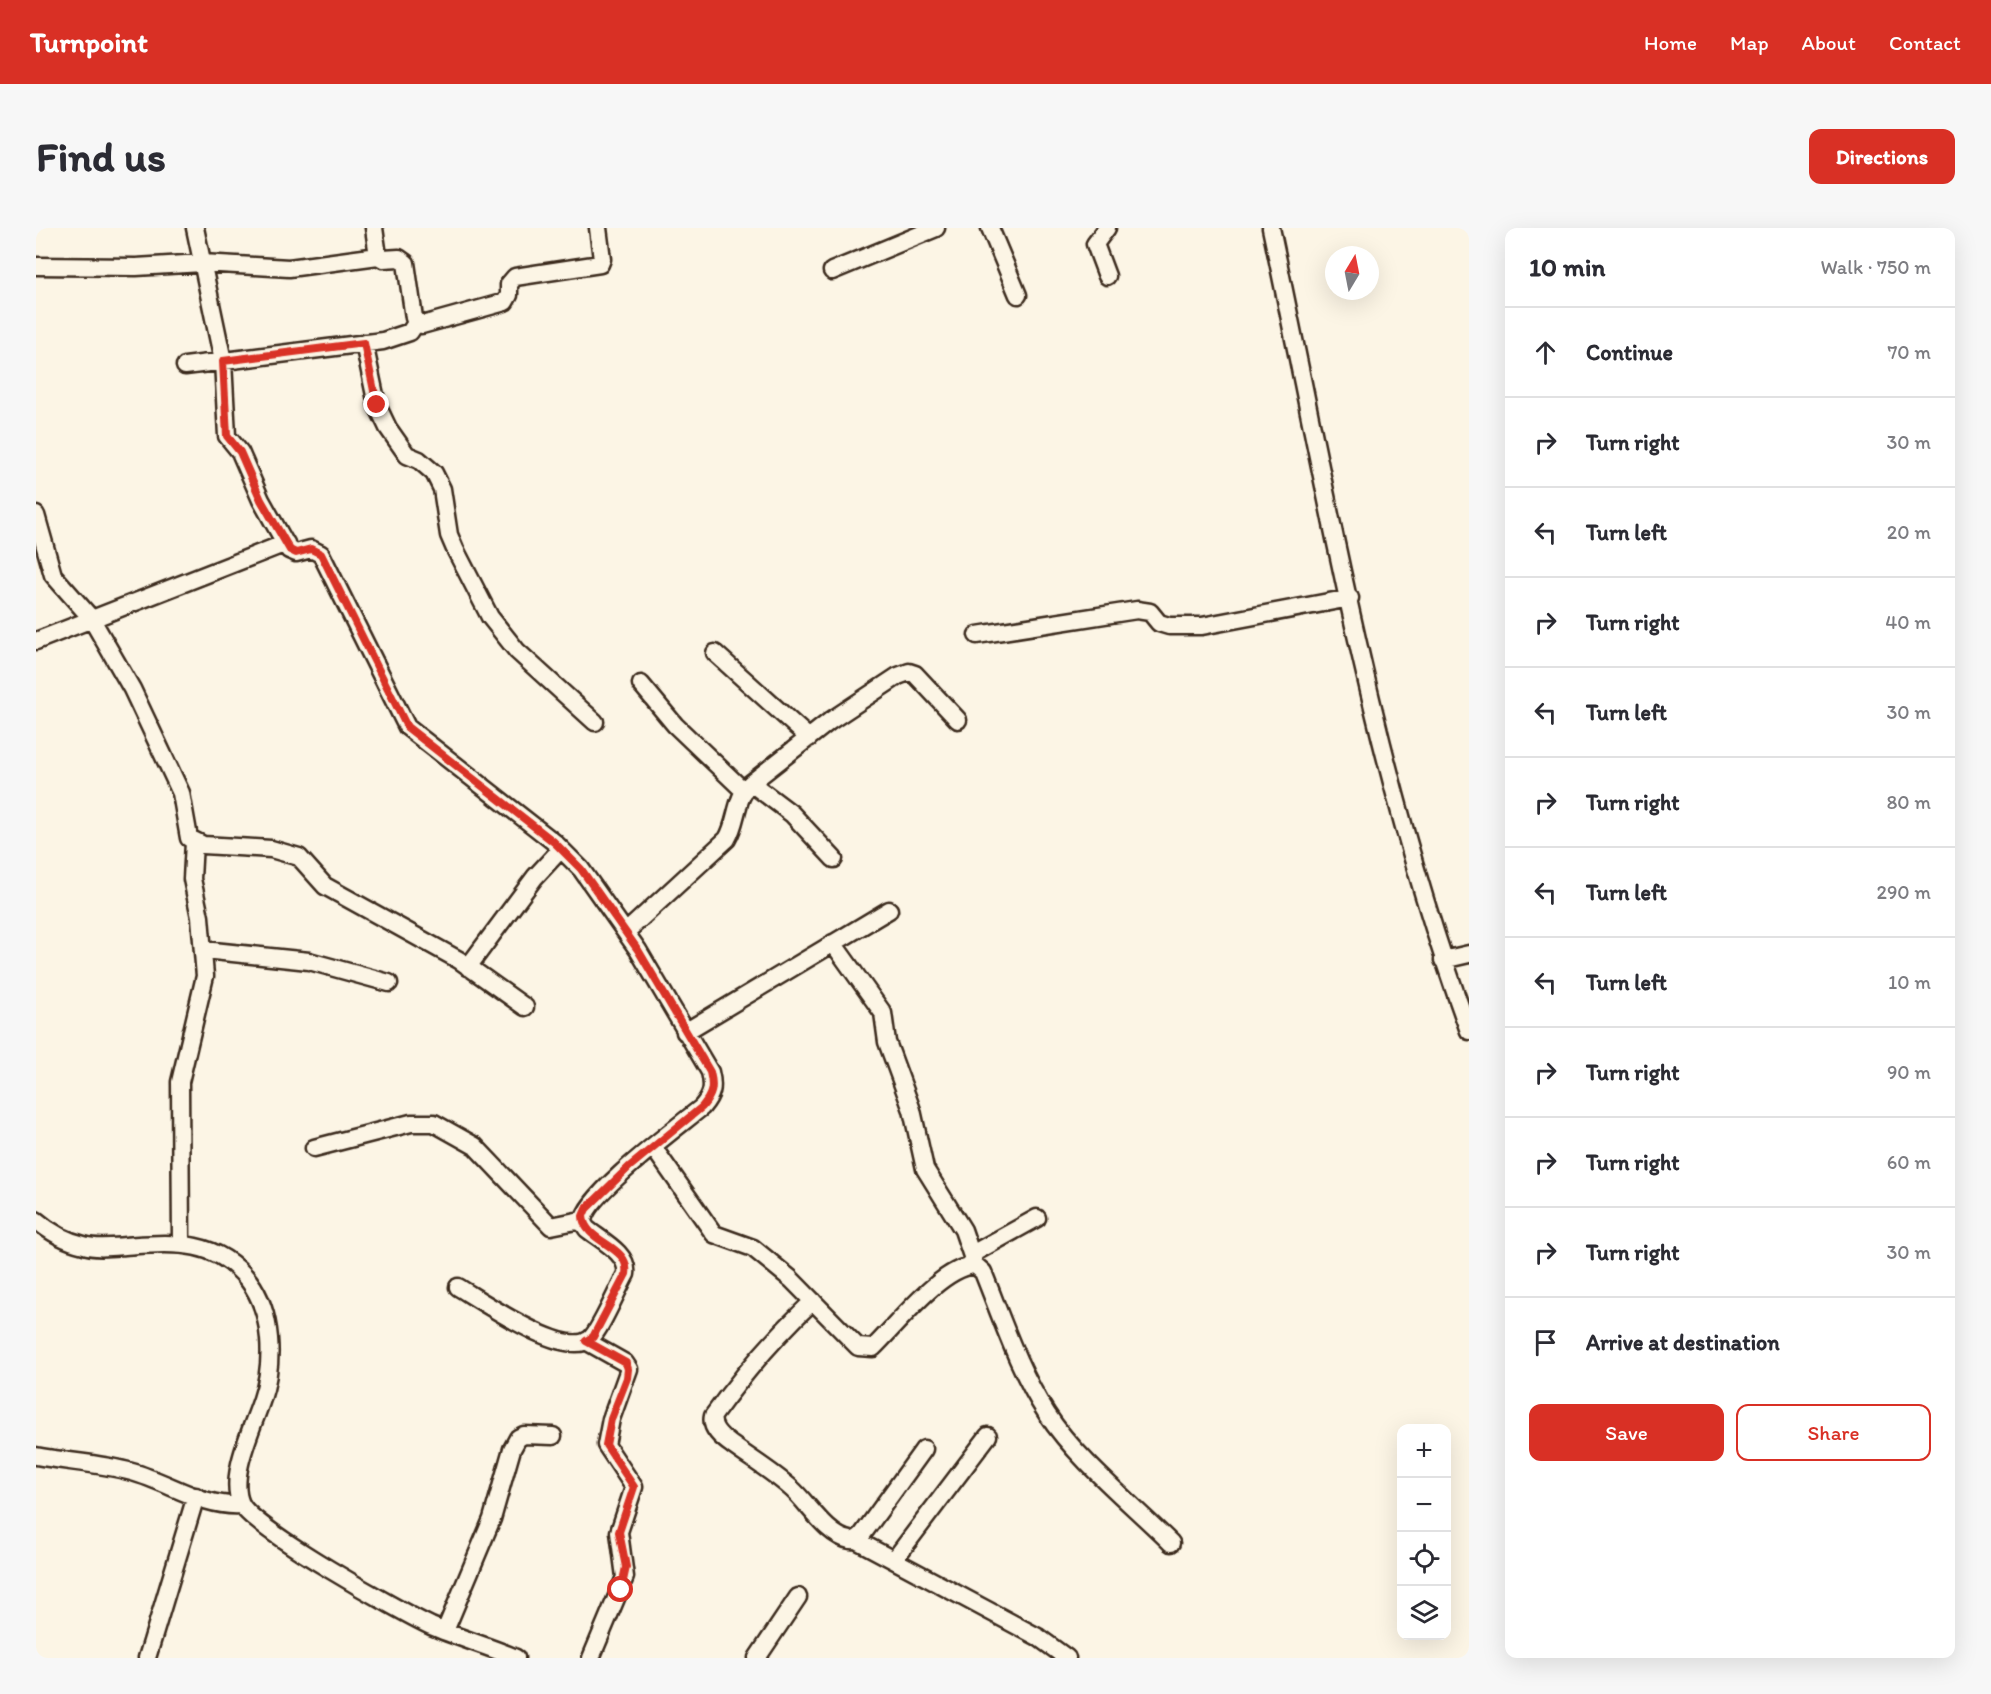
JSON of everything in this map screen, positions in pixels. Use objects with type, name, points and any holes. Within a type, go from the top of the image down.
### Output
[{"type":"street","points":[[195,228],[223,361],[227,436],[240,452],[261,500],[286,543],[296,553],[311,549],[321,554],[407,727],[561,849],[596,887],[626,932],[710,1072],[713,1085],[711,1096],[702,1107],[653,1147],[586,1209],[583,1223]]},
{"type":"street","points":[[185,366],[364,343],[400,337],[410,332],[416,322],[406,263],[402,259],[383,260],[378,256],[374,228]]},
{"type":"street","points":[[416,322],[428,325],[505,302],[509,296],[508,284],[515,277],[600,264],[602,259],[598,228]]},
{"type":"street","points":[[832,271],[936,228]]},
{"type":"street","points":[[990,228],[1018,295]]},
{"type":"street","points":[[1107,228],[1095,244],[1107,276]]},
{"type":"street","points":[[1272,228],[1379,730],[1443,960],[1469,1031]]},
{"type":"street","points":[[36,266],[136,267],[202,263],[289,268],[378,256]]},
{"type":"street","points":[[364,343],[377,405],[388,428],[407,455],[419,460],[434,473],[442,489],[449,535],[454,549],[490,617],[518,651],[596,722]]},
{"type":"street","points":[[36,515],[53,574],[91,618],[132,689],[178,785],[187,832],[194,842],[192,879],[204,950],[205,976],[180,1082],[181,1243]]},
{"type":"street","points":[[36,641],[286,543]]},
{"type":"street","points":[[977,634],[1137,610],[1150,612],[1159,623],[1188,627],[1350,598]]},
{"type":"street","points":[[715,653],[808,738]]},
{"type":"street","points":[[626,932],[727,839],[735,825],[747,786],[808,738],[898,676],[909,672],[921,679],[958,720]]},
{"type":"street","points":[[641,684],[675,725],[747,786],[792,814],[834,859]]},
{"type":"street","points":[[194,842],[270,849],[299,857],[325,886],[468,967],[525,1007]]},
{"type":"street","points":[[468,967],[535,877],[561,849]]},
{"type":"street","points":[[685,1032],[889,910]]},
{"type":"street","points":[[833,943],[883,1013],[887,1042],[912,1110],[925,1169],[958,1222],[974,1260],[983,1272],[1027,1378],[1047,1414],[1074,1448],[1171,1543]]},
{"type":"street","points":[[204,950],[309,961],[389,982]]},
{"type":"street","points":[[1443,960],[1469,954]]},
{"type":"street","points":[[314,1148],[411,1123],[434,1123],[454,1132],[487,1156],[551,1226],[576,1221],[583,1223],[623,1257],[627,1266],[626,1274],[593,1337],[578,1343],[555,1340],[458,1287]]},
{"type":"street","points":[[653,1147],[714,1234],[753,1248],[791,1279],[858,1347],[873,1348],[947,1275],[965,1266],[1037,1218]]},
{"type":"street","points":[[36,1220],[62,1238],[86,1246],[181,1243],[207,1251],[231,1264],[249,1281],[261,1303],[268,1330],[270,1358],[263,1398],[245,1449],[236,1487],[242,1505],[256,1521],[383,1601],[445,1631],[516,1658]]},
{"type":"street","points":[[813,1301],[773,1339],[737,1381],[711,1422],[728,1443],[792,1489],[818,1518],[849,1540],[856,1540],[1038,1637],[1067,1658]]},
{"type":"street","points":[[586,1341],[626,1363],[628,1369],[627,1378],[611,1419],[606,1445],[634,1487],[619,1532],[625,1577],[591,1658]]},
{"type":"street","points":[[445,1631],[492,1519],[518,1438],[531,1433],[554,1436]]},
{"type":"street","points":[[894,1560],[987,1436]]},
{"type":"street","points":[[856,1540],[924,1449]]},
{"type":"street","points":[[36,1456],[104,1465],[135,1472],[222,1506],[242,1505]]},
{"type":"street","points":[[147,1658],[196,1496]]},
{"type":"street","points":[[757,1658],[798,1597]]},
{"type":"route","points":[[377,405],[364,343],[223,361],[227,436],[240,452],[261,500],[290,550],[296,553],[311,549],[321,554],[407,727],[554,842],[581,869],[596,887],[638,950],[663,997],[710,1072],[713,1085],[711,1096],[702,1107],[629,1167],[586,1209],[583,1216],[583,1223],[587,1229],[623,1257],[627,1266],[626,1274],[593,1337],[586,1341],[626,1363],[628,1369],[627,1378],[606,1434],[609,1453],[631,1479],[634,1487],[619,1532],[626,1567],[621,1590]]}]
